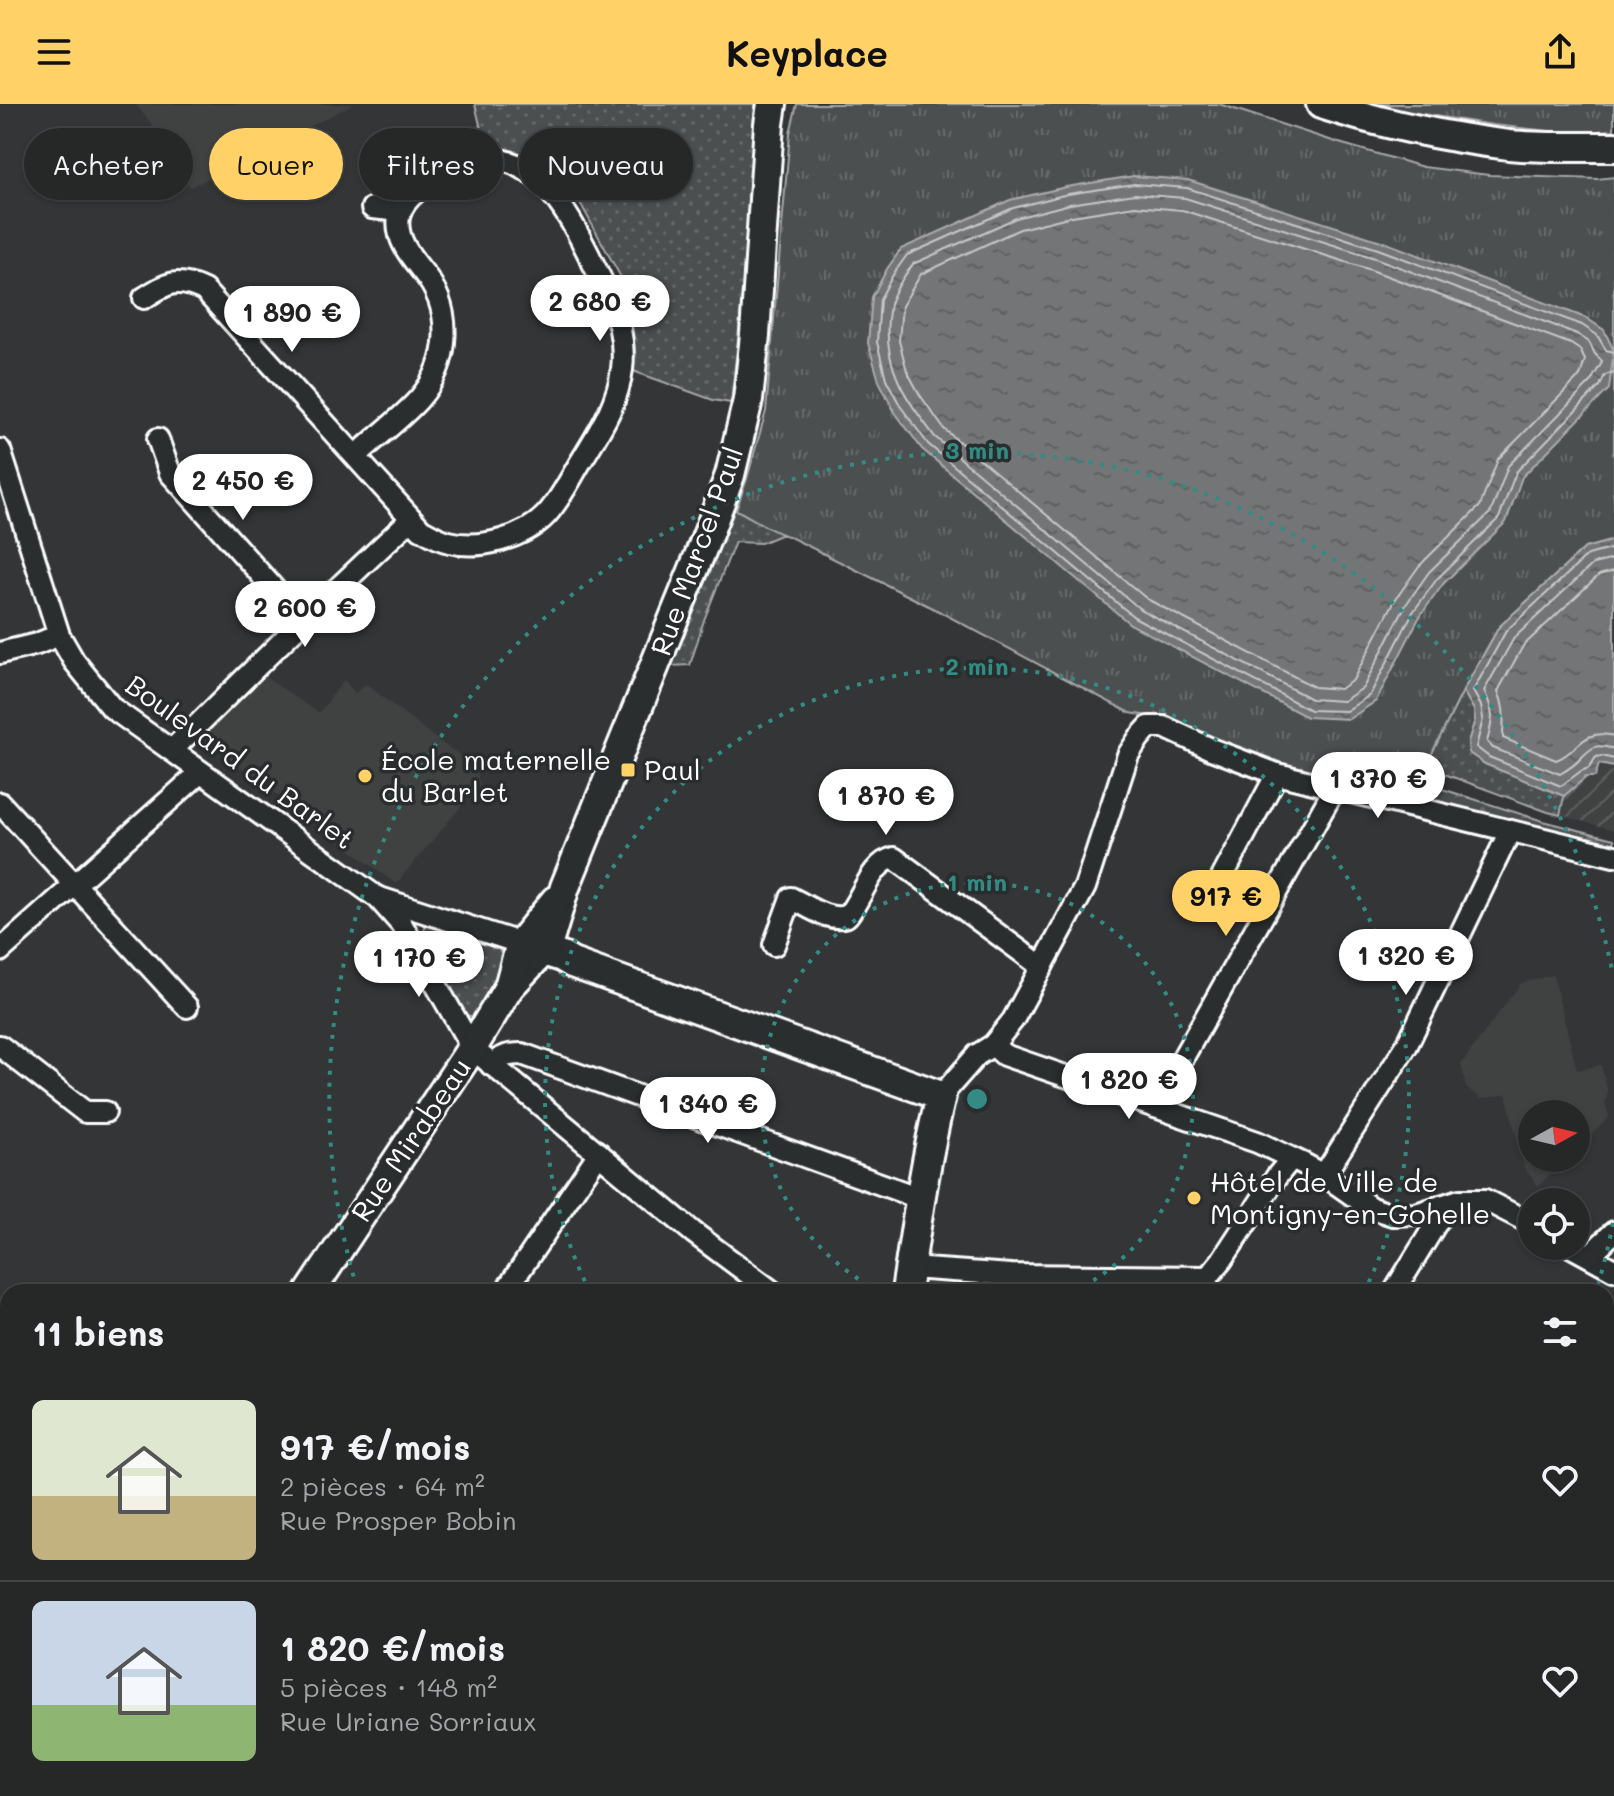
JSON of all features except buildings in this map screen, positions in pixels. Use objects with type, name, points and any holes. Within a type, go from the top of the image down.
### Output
[{"type":"street","name":"Rue Marcel Paul","points":[[532,947],[565,887],[730,475],[748,400],[772,104]]},
{"type":"street","points":[[1321,104],[1407,129],[1496,143],[1614,147]]},
{"type":"street","points":[[144,298],[163,285],[178,282],[204,290],[421,529],[451,543],[472,544],[505,538],[535,524],[555,503],[613,407],[622,367],[623,348],[616,312],[560,202],[539,178],[523,168],[490,160],[462,165],[420,188],[408,199],[398,221],[404,247],[439,298],[446,332],[443,351],[429,385],[418,400],[356,456]]},
{"type":"street","points":[[372,208],[401,211]]},
{"type":"street","points":[[158,439],[170,473],[303,621]]},
{"type":"street","name":"Boulevard du Barlet","points":[[0,450],[59,635],[74,661],[112,708],[407,917],[532,947]]},
{"type":"street","points":[[172,750],[411,519]]},
{"type":"street","points":[[0,653],[59,635]]},
{"type":"street","points":[[1291,1159],[1208,1277],[1008,1283],[908,1280],[919,1198],[941,1096],[977,1055],[993,1045],[1013,1020],[1085,887],[1128,755],[1149,727],[1164,727],[1277,774],[1614,856]]},
{"type":"street","points":[[0,951],[199,771]]},
{"type":"street","points":[[1218,885],[1277,774]]},
{"type":"street","points":[[1155,1107],[1335,788]]},
{"type":"street","points":[[0,803],[187,1007]]},
{"type":"street","points":[[1324,1175],[1407,1045],[1510,831]]},
{"type":"street","points":[[774,945],[791,898],[830,917],[847,916],[877,868],[894,858],[1042,967]]},
{"type":"street","points":[[407,917],[482,1056],[694,1233],[762,1284]]},
{"type":"street","points":[[532,947],[941,1096]]},
{"type":"street","name":"Rue Mirabeau","points":[[316,1284],[482,1056],[509,987],[532,947]]},
{"type":"street","points":[[993,1045],[1004,1055],[1257,1142],[1324,1175],[1371,1208],[1393,1215],[1416,1214],[1460,1200],[1485,1200],[1518,1217]]},
{"type":"street","points":[[0,1046],[85,1112],[105,1112]]},
{"type":"street","points":[[482,1056],[522,1054],[919,1198]]},
{"type":"street","points":[[510,1284],[599,1153]]},
{"type":"street","points":[[1399,1284],[1437,1222],[1441,1206]]},
{"type":"street","points":[[1590,1255],[1614,1232]]},
{"type":"street","points":[[1590,1257],[1614,1270]]},
{"type":"shaded area","points":[[135,104],[354,104],[307,128],[209,128],[209,178],[193,186],[193,128],[155,128]]},
{"type":"shaded area","name":"École maternelle du Barlet","points":[[264,676],[319,713],[344,680],[355,693],[366,684],[477,767],[479,785],[396,884],[203,739],[205,733]]},
{"type":"shaded area","points":[[1599,763],[1614,767],[1614,830],[1560,815],[1564,796]]},
{"type":"shaded area","points":[[1553,975],[1577,1070],[1601,1065],[1608,1093],[1605,1103],[1609,1117],[1590,1136],[1590,1100],[1518,1100],[1518,1143],[1506,1094],[1482,1099],[1466,1088],[1461,1064],[1521,983]]},
{"type":"shaded area","points":[[1528,1172],[1552,1172],[1538,1186]]},
{"type":"green space","points":[[475,104],[755,104],[744,283],[731,403],[713,400],[633,371],[631,329],[620,293],[624,283],[579,200],[693,200],[693,128],[519,128],[519,156],[503,153],[503,128],[481,128]]},
{"type":"green space","points":[[797,104],[1219,104],[1423,167],[1489,175],[1614,177],[1614,540],[1585,548],[1499,627],[1422,773],[1384,792],[1262,761],[1161,718],[1130,713],[929,606],[736,510],[766,411],[790,133]]},
{"type":"green space","points":[[1380,104],[1614,104],[1614,130],[1567,133],[1493,125],[1402,111]]},
{"type":"green space","points":[[747,479],[929,606],[787,535],[761,543],[735,542],[690,665],[671,666]]},
{"type":"green space","points":[[1463,691],[1474,710],[1475,720],[1468,742],[1469,753],[1485,764],[1564,796],[1560,815],[1442,773],[1422,773]]},
{"type":"green space","points":[[1439,788],[1543,821],[1614,839],[1614,849],[1421,801],[1425,790]]},
{"type":"green space","points":[[426,924],[497,947],[505,958],[477,1017],[464,1015],[423,934]]},
{"type":"water","points":[[1134,176],[1188,180],[1381,241],[1586,318],[1604,330],[1614,351],[1609,389],[1522,477],[1506,522],[1444,583],[1420,616],[1376,701],[1349,719],[1307,717],[1130,624],[922,449],[894,411],[879,381],[868,343],[872,297],[901,249],[1010,200]]},
{"type":"water","points":[[1614,540],[1614,767],[1599,764],[1595,777],[1586,777],[1564,796],[1485,764],[1469,753],[1468,742],[1475,720],[1474,710],[1463,691],[1499,627],[1585,548]]},
{"type":"place","name":"Paul","points":[[628,770]]},
{"type":"place","name":"École maternelle du Barlet","points":[[365,776]]},
{"type":"place","name":"Hôtel de Ville de Montigny-en-Gohelle","points":[[1194,1198]]}]
